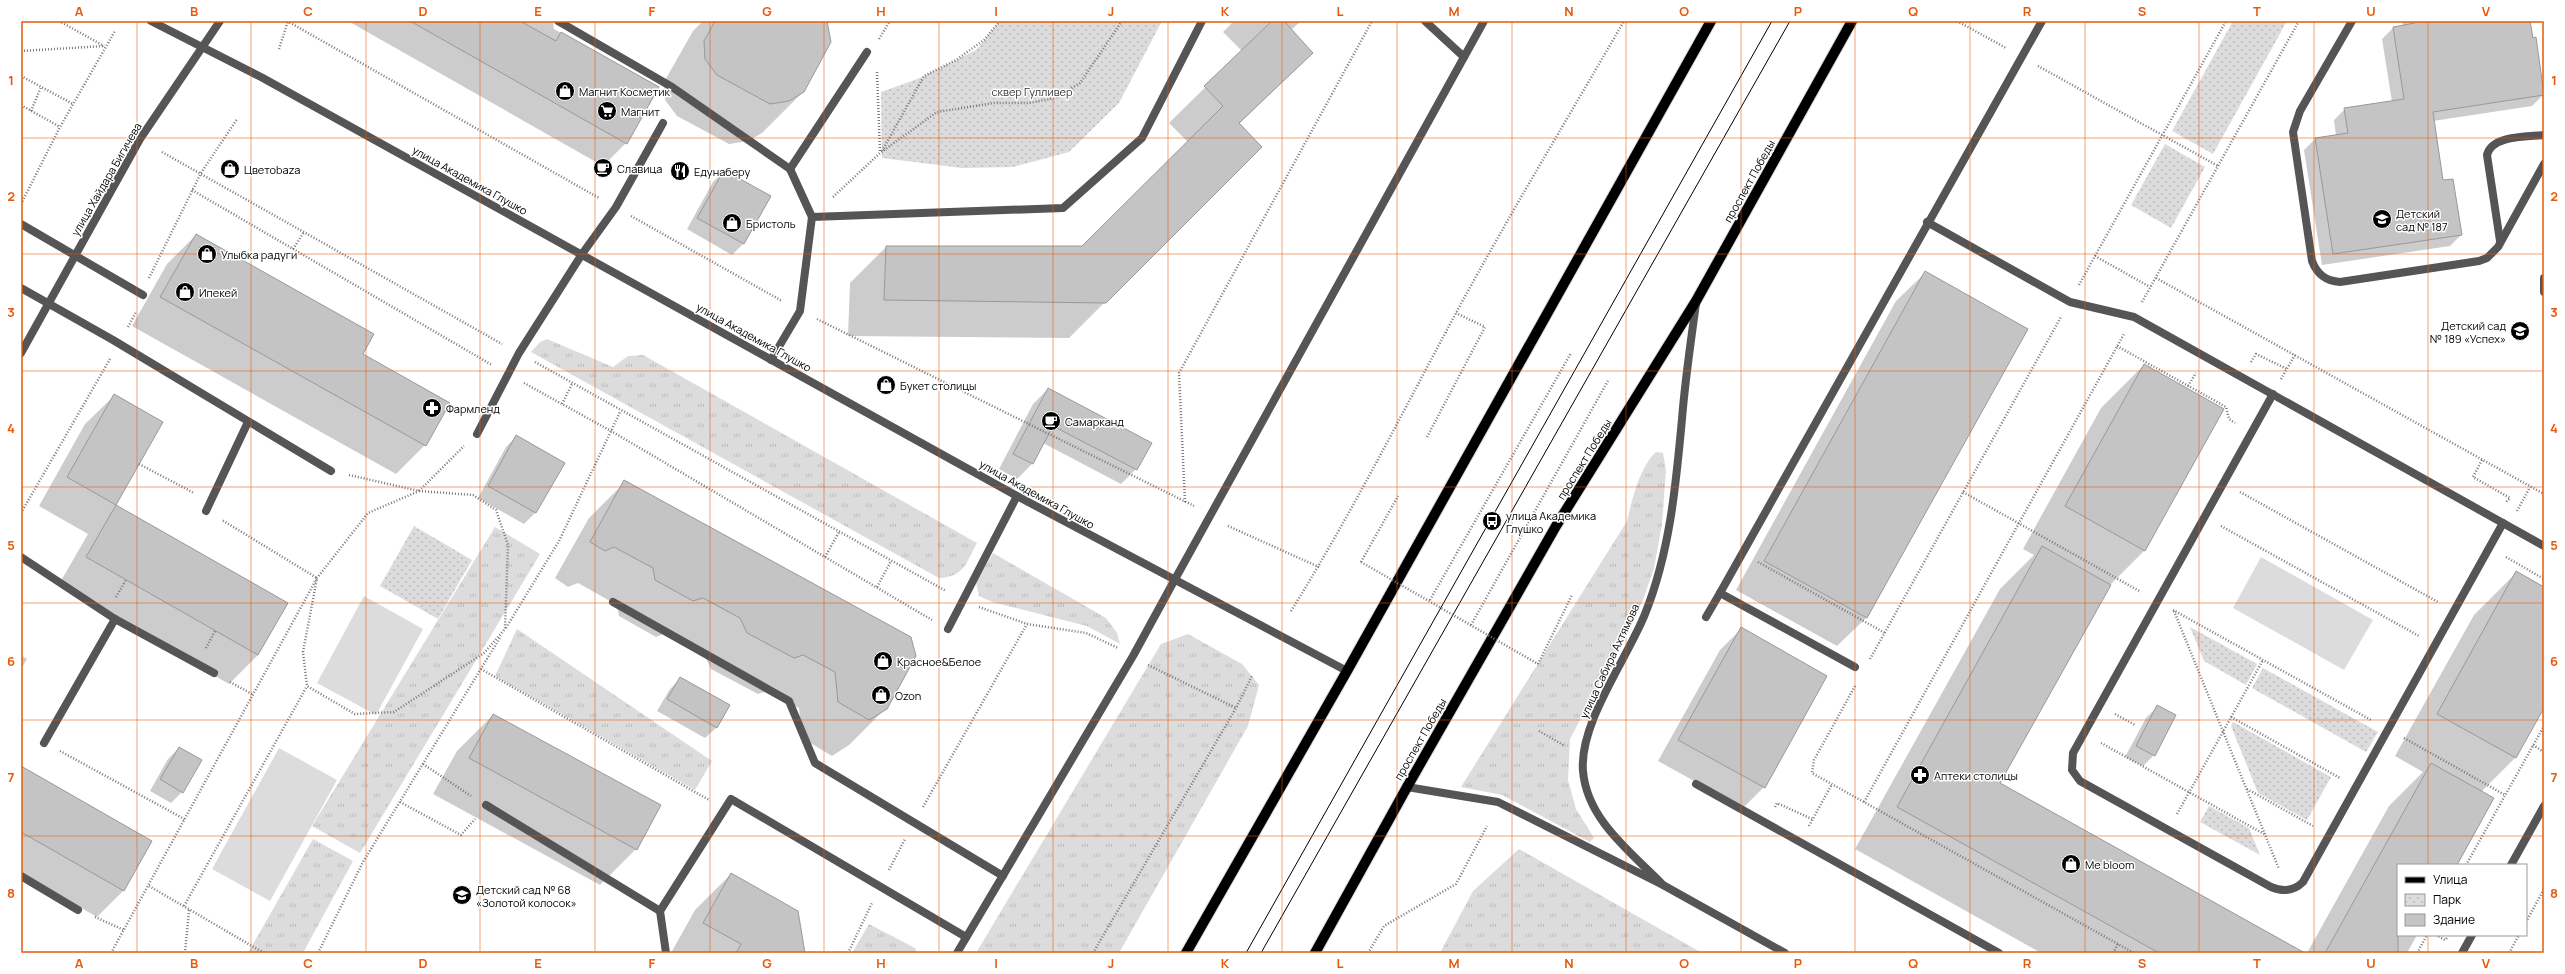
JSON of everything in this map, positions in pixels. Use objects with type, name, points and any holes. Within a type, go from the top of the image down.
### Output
[{"type":"main road","points":[[1186,953],[1347,671],[1711,21]]},
{"type":"main road","name":"проспект Победы","points":[[1315,953],[1407,787],[1556,526],[1696,301],[1852,21]]},
{"type":"street","name":"улица Академика Глушко","points":[[151,21],[202,49],[261,77],[1016,496],[1174,581],[1347,671]]},
{"type":"street","name":"улица Хайдара Бигичева","points":[[21,353],[50,304],[140,139],[220,21]]},
{"type":"street","points":[[558,21],[672,87],[790,169],[812,217],[800,311],[771,360]]},
{"type":"street","points":[[812,217],[1063,208],[1142,138],[1202,21]]},
{"type":"street","points":[[1425,21],[1464,57]]},
{"type":"street","points":[[956,953],[1133,656],[1484,21]]},
{"type":"street","points":[[1706,617],[1927,222],[2042,21]]},
{"type":"street","points":[[2352,21],[2300,111],[2293,132],[2310,254],[2315,269],[2326,279],[2340,282],[2479,261],[2492,254],[2544,164]]},
{"type":"street","points":[[790,169],[867,52]]},
{"type":"street","points":[[477,434],[519,353],[582,254],[616,207],[663,123]]},
{"type":"street","points":[[2500,241],[2487,155],[2488,150],[2498,142],[2544,135]]},
{"type":"street","points":[[1927,222],[2070,302],[2134,317],[2544,546]]},
{"type":"street","points":[[21,224],[143,295]]},
{"type":"street","points":[[2544,278],[2544,292]]},
{"type":"street","points":[[21,288],[119,344],[331,471]]},
{"type":"street","name":"улица Сабира Ахтямова","points":[[1663,885],[1602,822],[1591,803],[1585,786],[1583,756],[1591,726],[1646,613],[1663,556],[1676,484],[1696,301]]},
{"type":"street","points":[[2273,394],[2084,733],[2071,760],[2072,770],[2075,776],[2168,830],[2271,887],[2287,890],[2304,882],[2503,523]]},
{"type":"street","points":[[206,510],[248,422]]},
{"type":"street","points":[[948,629],[1016,496]]},
{"type":"street","points":[[21,557],[115,619],[214,673]]},
{"type":"street","points":[[1720,593],[1855,667]]},
{"type":"street","points":[[613,602],[789,701],[815,763],[1003,876]]},
{"type":"street","points":[[44,743],[115,619]]},
{"type":"street","points":[[1696,784],[1999,953]]},
{"type":"street","name":"улица Сабира Ахтямова","points":[[1407,787],[1498,802],[1663,885],[1785,953]]},
{"type":"street","points":[[666,953],[660,911],[731,800],[881,886],[966,937]]},
{"type":"street","points":[[486,805],[660,911]]},
{"type":"street","points":[[2512,864],[2544,806]]},
{"type":"street","points":[[21,876],[78,910]]},
{"type":"street","points":[[2462,953],[2471,936]]},
{"type":"path","points":[[59,21],[105,46]]},
{"type":"path","points":[[279,49],[288,21],[800,311],[1185,503],[1198,508]]},
{"type":"path","points":[[880,153],[924,76],[956,60],[984,40],[1000,21]]},
{"type":"path","points":[[812,217],[880,153],[937,112],[994,102],[1029,103],[1055,98],[1080,83],[1122,21]]},
{"type":"path","points":[[1185,503],[1179,373],[1372,21]]},
{"type":"path","points":[[1291,611],[1318,567],[1399,422],[1456,313],[1624,21]]},
{"type":"path","points":[[1957,21],[2218,166]]},
{"type":"path","points":[[1867,665],[2226,21]]},
{"type":"path","points":[[1864,802],[2299,21]]},
{"type":"path","points":[[21,204],[60,127],[105,46],[115,31]]},
{"type":"path","points":[[21,51],[105,46]]},
{"type":"path","points":[[876,68],[880,153]]},
{"type":"path","points":[[21,76],[73,104]]},
{"type":"path","points":[[31,111],[41,87]]},
{"type":"path","points":[[21,105],[60,127]]},
{"type":"path","points":[[21,513],[134,317],[156,260],[201,173],[237,119]]},
{"type":"path","points":[[162,152],[519,353],[620,412],[963,601],[1027,624],[1086,633],[1120,649]]},
{"type":"path","points":[[192,190],[508,374],[611,431],[948,629]]},
{"type":"path","points":[[293,249],[304,232]]},
{"type":"path","points":[[2094,256],[2150,288]]},
{"type":"path","points":[[2156,278],[2544,494]]},
{"type":"path","points":[[1427,437],[1485,327],[1456,313]]},
{"type":"path","points":[[2118,346],[2226,407],[2229,419],[2252,432]]},
{"type":"path","points":[[1430,600],[1571,353]]},
{"type":"path","points":[[2256,368],[2250,364],[2256,354],[2287,369],[2294,355]]},
{"type":"path","points":[[1471,624],[1609,379]]},
{"type":"path","points":[[2188,386],[2191,381]]},
{"type":"path","points":[[562,404],[572,384]]},
{"type":"path","points":[[318,953],[363,862],[559,541],[620,412]]},
{"type":"path","points":[[111,953],[186,820],[252,694],[317,578],[368,513],[419,491],[477,434]]},
{"type":"path","points":[[2482,460],[2473,477],[2510,498],[2507,503],[2501,500]]},
{"type":"path","points":[[139,464],[211,502]]},
{"type":"path","points":[[307,686],[356,714],[394,712],[484,653],[505,629],[508,545],[496,510],[473,495],[419,491],[331,471]]},
{"type":"path","points":[[2223,483],[2454,611]]},
{"type":"path","points":[[2522,501],[2530,487]]},
{"type":"path","points":[[1963,492],[2505,795]]},
{"type":"path","points":[[1398,496],[1361,562],[1430,600],[1538,664],[1572,595]]},
{"type":"path","points":[[206,510],[317,578]]},
{"type":"path","points":[[2204,516],[2436,645]]},
{"type":"path","points":[[1228,526],[1318,567]]},
{"type":"path","points":[[826,557],[839,532]]},
{"type":"path","points":[[2489,548],[2544,578]]},
{"type":"path","points":[[1742,553],[1885,632]]},
{"type":"path","points":[[877,587],[891,561]]},
{"type":"path","points":[[184,906],[307,686],[304,652],[317,578]]},
{"type":"path","points":[[2174,610],[2287,890]]},
{"type":"path","points":[[848,953],[914,823],[1027,624]]},
{"type":"path","points":[[2168,830],[2263,660]]},
{"type":"path","points":[[1148,664],[1236,708]]},
{"type":"path","points":[[481,669],[725,809]]},
{"type":"path","points":[[214,673],[252,694]]},
{"type":"path","points":[[1093,953],[1236,708],[1252,676]]},
{"type":"path","points":[[1859,679],[1814,760],[1812,773],[2134,953]]},
{"type":"path","points":[[2232,717],[2356,787]]},
{"type":"path","points":[[2467,864],[2544,726]]},
{"type":"path","points":[[1539,731],[1583,756]]},
{"type":"path","points":[[2084,733],[2265,834]]},
{"type":"path","points":[[44,743],[186,820]]},
{"type":"path","points":[[2533,745],[2544,752]]},
{"type":"path","points":[[400,802],[461,836],[486,805],[423,764]]},
{"type":"path","points":[[2544,765],[2544,772]]},
{"type":"path","points":[[1812,820],[1832,784]]},
{"type":"path","points":[[2247,789],[2329,835]]},
{"type":"path","points":[[1368,953],[1384,926],[1456,884],[1486,826]]},
{"type":"path","points":[[149,886],[264,953]]},
{"type":"path","points":[[2527,920],[2544,890]]},
{"type":"path","points":[[78,910],[124,930]]},
{"type":"path","points":[[185,953],[190,910]]},
{"type":"path","points":[[2417,953],[2426,936]]},
{"type":"path","points":[[2438,936],[2445,940],[2447,938]]},
{"type":"path","points":[[2508,953],[2518,936]]},
{"type":"path","points":[[2113,953],[2118,944]]},
{"type":"green space","name":"сквер Гулливер","points":[[1000,21],[1162,21],[1119,103],[1069,152],[1013,167],[962,168],[882,158],[881,92],[920,78],[976,50]]},
{"type":"green space","points":[[2233,21],[2287,21],[2213,154],[2172,131]]},
{"type":"green space","points":[[2165,144],[2205,167],[2171,228],[2131,205]]},
{"type":"green space","points":[[547,339],[613,367],[628,356],[643,355],[977,543],[967,563],[954,575],[939,578],[531,352],[540,342]]},
{"type":"green space","points":[[1656,452],[1663,453],[1666,470],[1662,524],[1654,568],[1643,600],[1570,739],[1568,780],[1576,809],[1594,838],[1590,842],[1502,795],[1461,787],[1627,521],[1634,493],[1641,475],[1645,466]]},
{"type":"green space","points":[[414,526],[472,560],[438,619],[380,586]]},
{"type":"green space","points":[[495,527],[540,554],[360,853],[312,826]]},
{"type":"green space","points":[[993,553],[1106,618],[1117,633],[1120,644],[1087,626],[992,602],[979,596],[976,582]]},
{"type":"green space","points":[[2261,557],[2373,620],[2344,670],[2233,608]]},
{"type":"green space","points":[[364,596],[423,629],[376,715],[317,683]]},
{"type":"green space","points":[[2190,627],[2257,664],[2246,685],[2204,661]]},
{"type":"green space","points":[[517,629],[712,761],[695,790],[495,676]]},
{"type":"green space","points":[[1188,634],[1242,664],[1259,685],[1248,726],[1119,953],[976,953],[1161,644]]},
{"type":"green space","points":[[2263,668],[2378,732],[2366,752],[2252,688]]},
{"type":"green space","points":[[2233,722],[2331,777],[2307,820],[2258,793],[2231,726]]},
{"type":"green space","points":[[279,748],[337,780],[270,901],[212,869]]},
{"type":"green space","points":[[2209,806],[2249,828],[2260,855],[2200,822]]},
{"type":"green space","points":[[313,839],[353,861],[303,953],[248,953]]},
{"type":"green space","points":[[1519,849],[1702,953],[1440,953],[1473,891]]},
{"type":"green space","points":[[869,924],[915,948],[917,953],[852,953]]},
{"type":"building","points":[[410,21],[520,21],[556,41],[561,32],[659,87],[627,144]]},
{"type":"building","points":[[715,21],[827,21],[831,42],[804,92],[789,101],[770,104],[717,75],[705,59],[704,41]]},
{"type":"building","points":[[1272,21],[1284,21],[1313,53],[1239,123],[1262,147],[1106,303],[884,300],[886,246],[1082,246],[1223,106],[1204,86]]},
{"type":"building","points":[[2414,21],[2530,21],[2533,38],[2536,37],[2544,95],[2433,112],[2443,180],[2453,179],[2462,235],[2333,254],[2315,138],[2348,133],[2344,108],[2404,99],[2393,27],[2415,23]]},
{"type":"building","points":[[724,170],[771,196],[744,244],[697,218]]},
{"type":"building","points":[[196,234],[374,334],[363,354],[450,403],[426,446],[160,297]]},
{"type":"building","points":[[1925,271],[2028,329],[1867,618],[1764,561]]},
{"type":"building","points":[[2144,364],[2224,409],[2145,551],[2065,506]]},
{"type":"building","points":[[1048,388],[1152,443],[1137,470],[1053,426],[1033,464],[1013,454]]},
{"type":"building","points":[[114,394],[163,422],[116,505],[67,477]]},
{"type":"building","points":[[516,435],[565,463],[536,513],[488,486]]},
{"type":"building","points":[[624,480],[911,637],[916,656],[887,709],[869,720],[838,702],[835,672],[803,655],[794,658],[747,633],[740,618],[703,598],[693,601],[655,580],[653,568],[614,547],[605,551],[590,542]]},
{"type":"building","points":[[116,505],[288,603],[258,655],[86,557]]},
{"type":"building","points":[[2042,546],[2111,585],[2000,783],[2305,953],[2159,953],[1897,807]]},
{"type":"building","points":[[2516,571],[2544,587],[2544,708],[2516,758],[2437,714]]},
{"type":"building","points":[[1741,627],[1827,676],[1765,788],[1678,740]]},
{"type":"building","points":[[680,677],[730,705],[717,728],[667,699]]},
{"type":"building","points":[[2157,705],[2176,715],[2155,756],[2136,746]]},
{"type":"building","points":[[493,714],[661,805],[637,850],[469,758]]},
{"type":"building","points":[[179,747],[202,760],[183,793],[160,779]]},
{"type":"building","points":[[2431,763],[2494,798],[2458,864],[2397,864],[2398,953],[2325,953]]},
{"type":"building","points":[[21,766],[152,841],[124,891],[21,832]]},
{"type":"building","points":[[731,873],[798,911],[805,953],[736,953],[741,944],[703,923]]},
{"type":"tram line","points":[[1246,953],[1772,21]]},
{"type":"tram line","points":[[1261,953],[1790,21]]},
{"type":"place","name":"Магнит Косметик","points":[[565,91]]},
{"type":"place","name":"Магнит","points":[[607,111]]},
{"type":"place","name":"Славица","points":[[603,168]]},
{"type":"place","name":"Цветоbaza","points":[[230,169]]},
{"type":"place","name":"Едунаберу","points":[[680,171]]},
{"type":"place","name":"Детский сад № 187","points":[[2382,219]]},
{"type":"place","name":"Бристоль","points":[[732,223]]},
{"type":"place","name":"Улыбка радуги","points":[[207,254]]},
{"type":"place","name":"Ипекей","points":[[185,292]]},
{"type":"place","name":"Детский сад № 189 «Успех»","points":[[2520,331]]},
{"type":"place","name":"Букет столицы","points":[[886,385]]},
{"type":"place","name":"Фармленд","points":[[432,408]]},
{"type":"place","name":"Самарканд","points":[[1051,421]]},
{"type":"place","name":"улица Академика Глушко","points":[[1492,521]]},
{"type":"place","name":"Красное&Белое","points":[[883,661]]},
{"type":"place","name":"Ozon","points":[[881,695]]},
{"type":"place","name":"Аптеки столицы","points":[[1920,775]]},
{"type":"place","name":"Me bloom","points":[[2071,864]]},
{"type":"place","name":"Детский сад № 68 «Золотой колосок»","points":[[462,895]]}]
